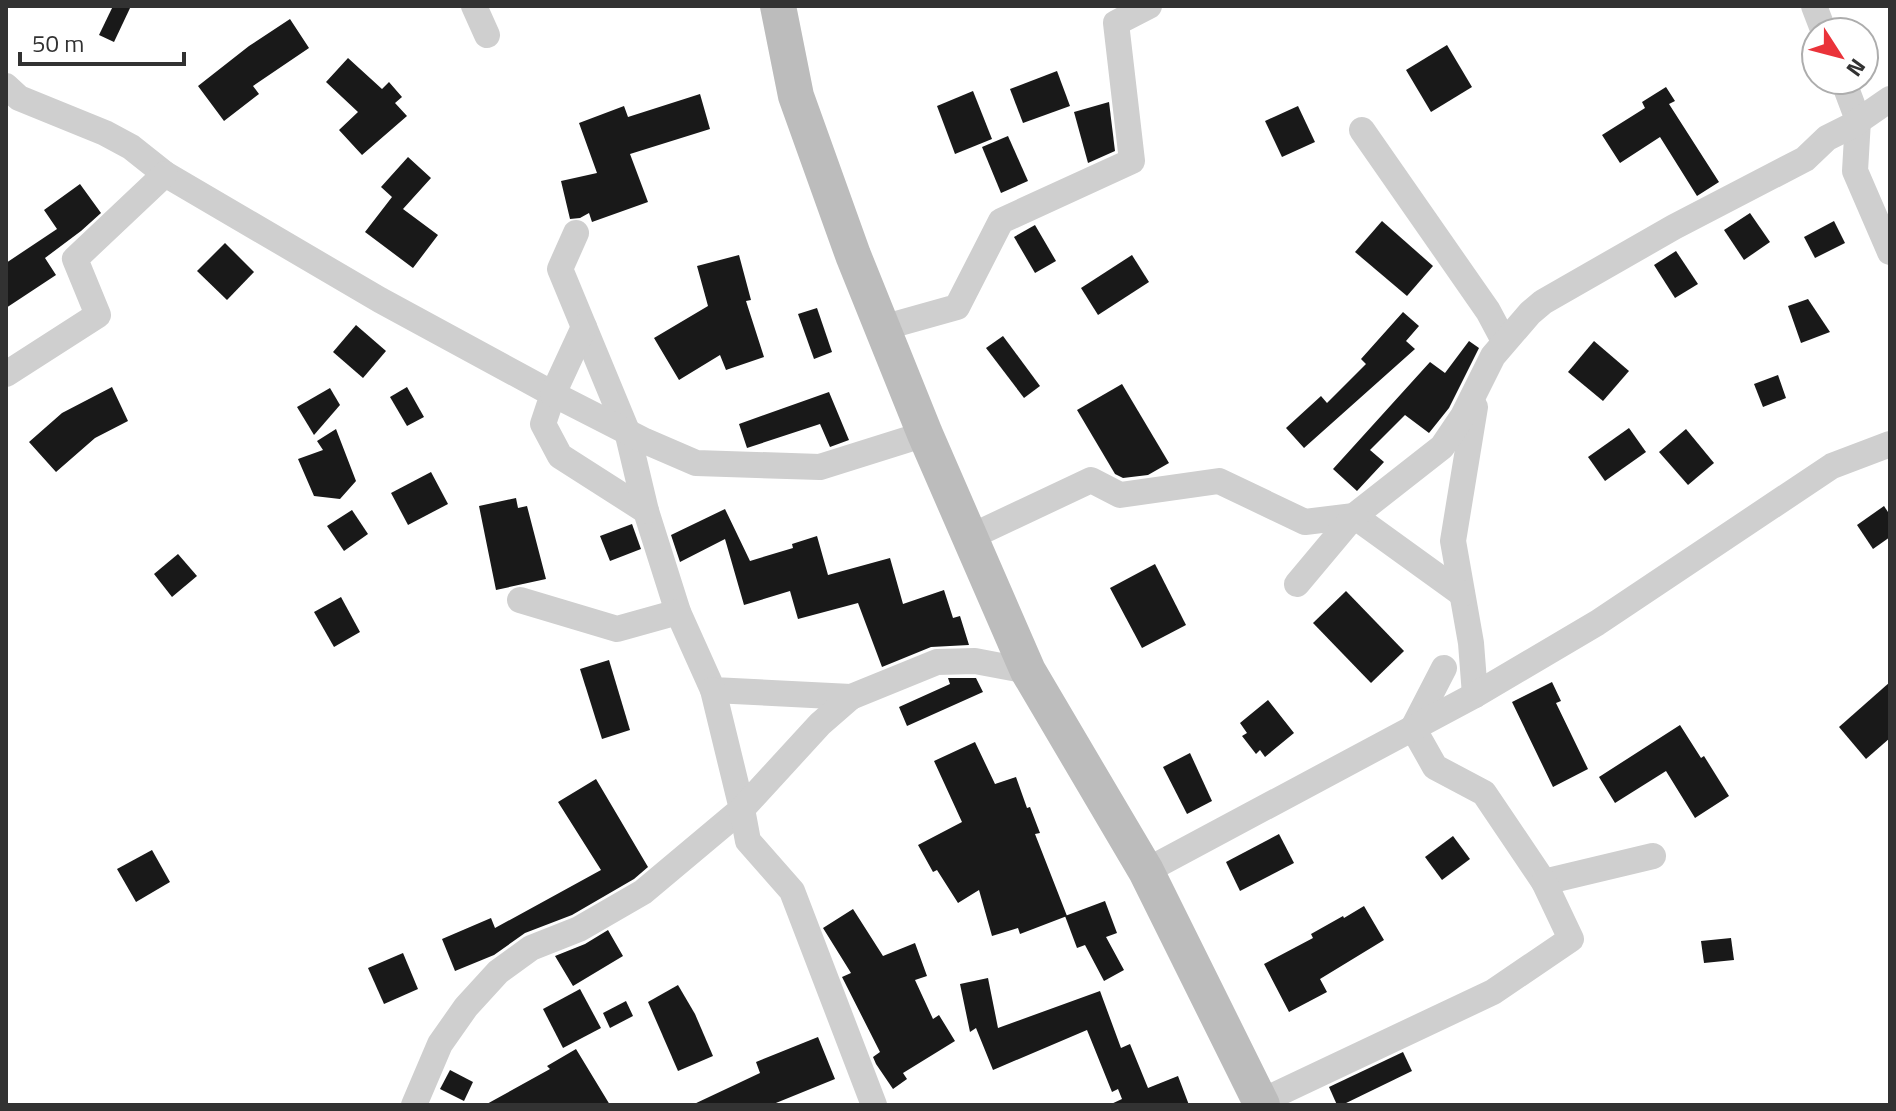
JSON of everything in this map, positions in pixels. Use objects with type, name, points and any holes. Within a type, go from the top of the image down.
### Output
[{"type":"main road","points":[[778,6],[796,96],[853,255],[925,434],[1028,671],[1146,871],[1261,1104]]},
{"type":"street","points":[[474,6],[487,35]]},
{"type":"street","points":[[882,328],[957,307],[1001,221],[1132,161],[1116,23],[1149,6]]},
{"type":"street","points":[[1849,96],[1858,120],[1855,171],[1890,252]]},
{"type":"street","points":[[10,97],[105,133],[131,147],[165,174],[380,300],[553,394],[696,463],[820,467],[925,434]]},
{"type":"street","points":[[1297,584],[1354,516],[1442,447],[1463,416],[1493,356],[1543,302],[1674,227],[1805,159],[1827,138],[1890,99]]},
{"type":"street","points":[[1362,130],[1488,311],[1504,341]]},
{"type":"street","points":[[6,374],[98,315],[75,259],[165,174]]},
{"type":"street","points":[[576,233],[560,269],[627,431],[646,511],[678,612],[713,690],[748,841],[792,891],[874,1105]]},
{"type":"street","points":[[584,327],[553,394],[543,424],[560,456],[646,511]]},
{"type":"street","points":[[1475,695],[1471,643],[1453,541],[1468,436],[1480,384]]},
{"type":"street","points":[[1146,871],[1475,695],[1597,623],[1832,466],[1890,444]]},
{"type":"street","points":[[970,537],[1091,480],[1120,495],[1219,481],[1305,522],[1354,516],[1462,594]]},
{"type":"street","points":[[520,600],[617,629],[678,612]]},
{"type":"street","points":[[414,1105],[440,1044],[466,1007],[498,972],[531,948],[579,929],[643,892],[742,809],[820,724],[851,697],[937,662],[975,661],[1028,671]]},
{"type":"street","points":[[1413,728],[1444,668]]},
{"type":"street","points":[[713,690],[851,697]]},
{"type":"street","points":[[1261,1104],[1493,992],[1571,939],[1544,882],[1484,793],[1435,767],[1413,728]]},
{"type":"street","points":[[1544,882],[1653,856]]},
{"type":"building","points":[[113,6],[131,6],[114,42],[99,35]]},
{"type":"building","points":[[290,19],[309,48],[253,86],[259,94],[224,121],[198,86]]},
{"type":"building","points":[[1447,45],[1472,87],[1431,112],[1406,70]]},
{"type":"building","points":[[348,58],[382,89],[389,82],[402,97],[395,103],[407,116],[362,155],[339,130],[358,112],[326,82]]},
{"type":"building","points":[[1057,71],[1070,106],[1023,123],[1010,89]]},
{"type":"building","points":[[1666,87],[1675,101],[1669,104],[1719,182],[1697,196],[1660,137],[1620,163],[1602,135],[1645,108],[1642,102]]},
{"type":"building","points":[[973,91],[992,139],[955,154],[937,106]]},
{"type":"building","points":[[700,94],[710,129],[630,154],[648,202],[592,222],[589,213],[570,219],[561,181],[597,173],[579,123],[624,106],[628,117]]},
{"type":"building","points":[[1109,102],[1115,151],[1088,163],[1074,112]]},
{"type":"building","points":[[1298,106],[1315,142],[1282,157],[1265,121]]},
{"type":"building","points":[[1008,136],[1028,181],[1001,193],[982,147]]},
{"type":"building","points":[[408,157],[431,178],[403,209],[438,235],[413,268],[365,232],[392,197],[381,187]]},
{"type":"building","points":[[80,184],[101,213],[45,258],[56,275],[6,308],[6,263],[57,229],[44,210]]},
{"type":"building","points":[[1750,213],[1770,242],[1744,260],[1724,230]]},
{"type":"building","points":[[1382,221],[1433,266],[1407,296],[1355,252]]},
{"type":"building","points":[[1834,221],[1845,243],[1815,258],[1804,237]]},
{"type":"building","points":[[1035,225],[1056,261],[1035,273],[1014,237]]},
{"type":"building","points":[[225,243],[254,272],[227,300],[197,271]]},
{"type":"building","points":[[1676,251],[1698,284],[1675,298],[1654,265]]},
{"type":"building","points":[[739,255],[751,300],[746,301],[764,357],[726,370],[720,355],[679,380],[654,338],[708,306],[697,266]]},
{"type":"building","points":[[1132,255],[1149,282],[1098,315],[1081,288]]},
{"type":"building","points":[[1808,299],[1830,332],[1801,343],[1788,306]]},
{"type":"building","points":[[817,308],[832,352],[814,359],[798,314]]},
{"type":"building","points":[[1403,312],[1419,326],[1406,341],[1415,349],[1304,448],[1286,428],[1321,396],[1327,403],[1366,364],[1361,359]]},
{"type":"building","points":[[356,325],[386,351],[363,378],[333,352]]},
{"type":"building","points":[[1003,336],[1040,386],[1024,398],[986,348]]},
{"type":"building","points":[[1469,341],[1479,348],[1449,408],[1429,433],[1405,415],[1370,450],[1384,462],[1357,491],[1333,469],[1430,362],[1445,373]]},
{"type":"building","points":[[1594,341],[1629,371],[1603,401],[1568,372]]},
{"type":"building","points":[[1778,375],[1786,398],[1763,407],[1754,384]]},
{"type":"building","points":[[1122,384],[1169,463],[1148,475],[1123,478],[1115,474],[1077,410]]},
{"type":"building","points":[[112,387],[128,421],[95,438],[56,472],[29,442],[62,413]]},
{"type":"building","points":[[407,387],[424,417],[407,426],[390,397]]},
{"type":"building","points":[[330,388],[340,405],[314,435],[297,407]]},
{"type":"building","points":[[829,392],[849,440],[830,447],[820,424],[747,448],[739,424]]},
{"type":"building","points":[[1629,428],[1646,452],[1605,481],[1588,457]]},
{"type":"building","points":[[336,429],[356,481],[340,499],[314,496],[298,459],[323,450],[317,441]]},
{"type":"building","points":[[1686,429],[1714,463],[1688,485],[1659,452]]},
{"type":"building","points":[[431,472],[448,504],[408,525],[391,493]]},
{"type":"building","points":[[516,498],[518,508],[527,506],[546,579],[496,590],[479,506]]},
{"type":"building","points":[[1884,506],[1890,515],[1890,537],[1873,549],[1857,525]]},
{"type":"building","points":[[725,509],[750,561],[793,548],[792,544],[817,536],[828,575],[890,558],[903,604],[944,590],[953,618],[960,616],[969,645],[931,647],[882,667],[858,603],[798,619],[790,591],[744,605],[725,539],[680,562],[671,535]]},
{"type":"building","points":[[352,510],[368,534],[344,551],[327,526]]},
{"type":"building","points":[[632,524],[641,549],[610,561],[600,536]]},
{"type":"building","points":[[178,554],[197,576],[172,597],[154,574]]},
{"type":"building","points":[[1155,564],[1186,625],[1142,648],[1110,588]]},
{"type":"building","points":[[1346,591],[1404,651],[1371,683],[1313,623]]},
{"type":"building","points":[[341,597],[360,632],[334,647],[314,612]]},
{"type":"building","points":[[609,660],[630,730],[602,739],[580,669]]},
{"type":"building","points":[[948,678],[976,678],[983,692],[907,726],[899,707],[950,684]]},
{"type":"building","points":[[1552,682],[1561,701],[1556,703],[1588,769],[1553,787],[1512,702]]},
{"type":"building","points":[[1890,682],[1890,738],[1866,759],[1839,727]]},
{"type":"building","points":[[1268,700],[1294,733],[1265,757],[1260,750],[1256,754],[1242,736],[1247,733],[1240,723]]},
{"type":"building","points":[[1680,725],[1729,796],[1695,818],[1666,771],[1615,803],[1599,777]]},
{"type":"building","points":[[975,742],[995,784],[1016,777],[1040,833],[1035,834],[1067,916],[1020,934],[1018,928],[992,936],[979,890],[958,903],[937,870],[933,872],[918,845],[962,822],[934,761]]},
{"type":"building","points":[[1190,753],[1212,801],[1187,814],[1163,767]]},
{"type":"building","points":[[596,779],[648,867],[634,879],[572,915],[525,933],[494,955],[455,971],[442,939],[491,918],[495,928],[601,870],[558,802]]},
{"type":"building","points":[[1279,834],[1294,863],[1240,891],[1226,862]]},
{"type":"building","points":[[1453,836],[1470,859],[1442,880],[1425,857]]},
{"type":"building","points":[[152,850],[170,882],[136,902],[117,869]]},
{"type":"building","points":[[1105,901],[1117,933],[1106,937],[1124,970],[1104,981],[1085,945],[1077,948],[1065,916]]},
{"type":"building","points":[[1364,906],[1384,940],[1320,979],[1327,992],[1289,1012],[1264,964]]},
{"type":"building","points":[[853,909],[883,956],[915,943],[927,976],[915,980],[933,1019],[939,1015],[955,1041],[903,1073],[907,1079],[893,1089],[876,1064],[873,1057],[880,1052],[842,977],[851,973],[823,928]]},
{"type":"building","points":[[608,930],[623,956],[573,986],[555,956],[585,944]]},
{"type":"building","points":[[1731,938],[1734,960],[1704,963],[1701,941]]},
{"type":"building","points":[[403,953],[418,989],[384,1004],[368,968]]},
{"type":"building","points":[[988,978],[998,1028],[1100,991],[1121,1048],[1130,1044],[1148,1088],[1178,1076],[1189,1105],[1109,1105],[1122,1099],[1118,1089],[1112,1092],[1087,1030],[993,1070],[976,1028],[970,1032],[960,984]]},
{"type":"building","points":[[678,985],[695,1014],[713,1056],[678,1071],[648,1002]]},
{"type":"building","points":[[580,989],[601,1028],[563,1048],[543,1009]]},
{"type":"building","points":[[626,1001],[633,1016],[610,1028],[603,1013]]},
{"type":"building","points":[[818,1037],[835,1079],[771,1105],[692,1105],[760,1073],[756,1062]]},
{"type":"building","points":[[576,1049],[610,1105],[485,1105],[550,1069],[547,1066]]},
{"type":"building","points":[[1403,1052],[1412,1071],[1337,1105],[1329,1087]]},
{"type":"building","points":[[450,1070],[473,1082],[464,1101],[440,1089]]}]
